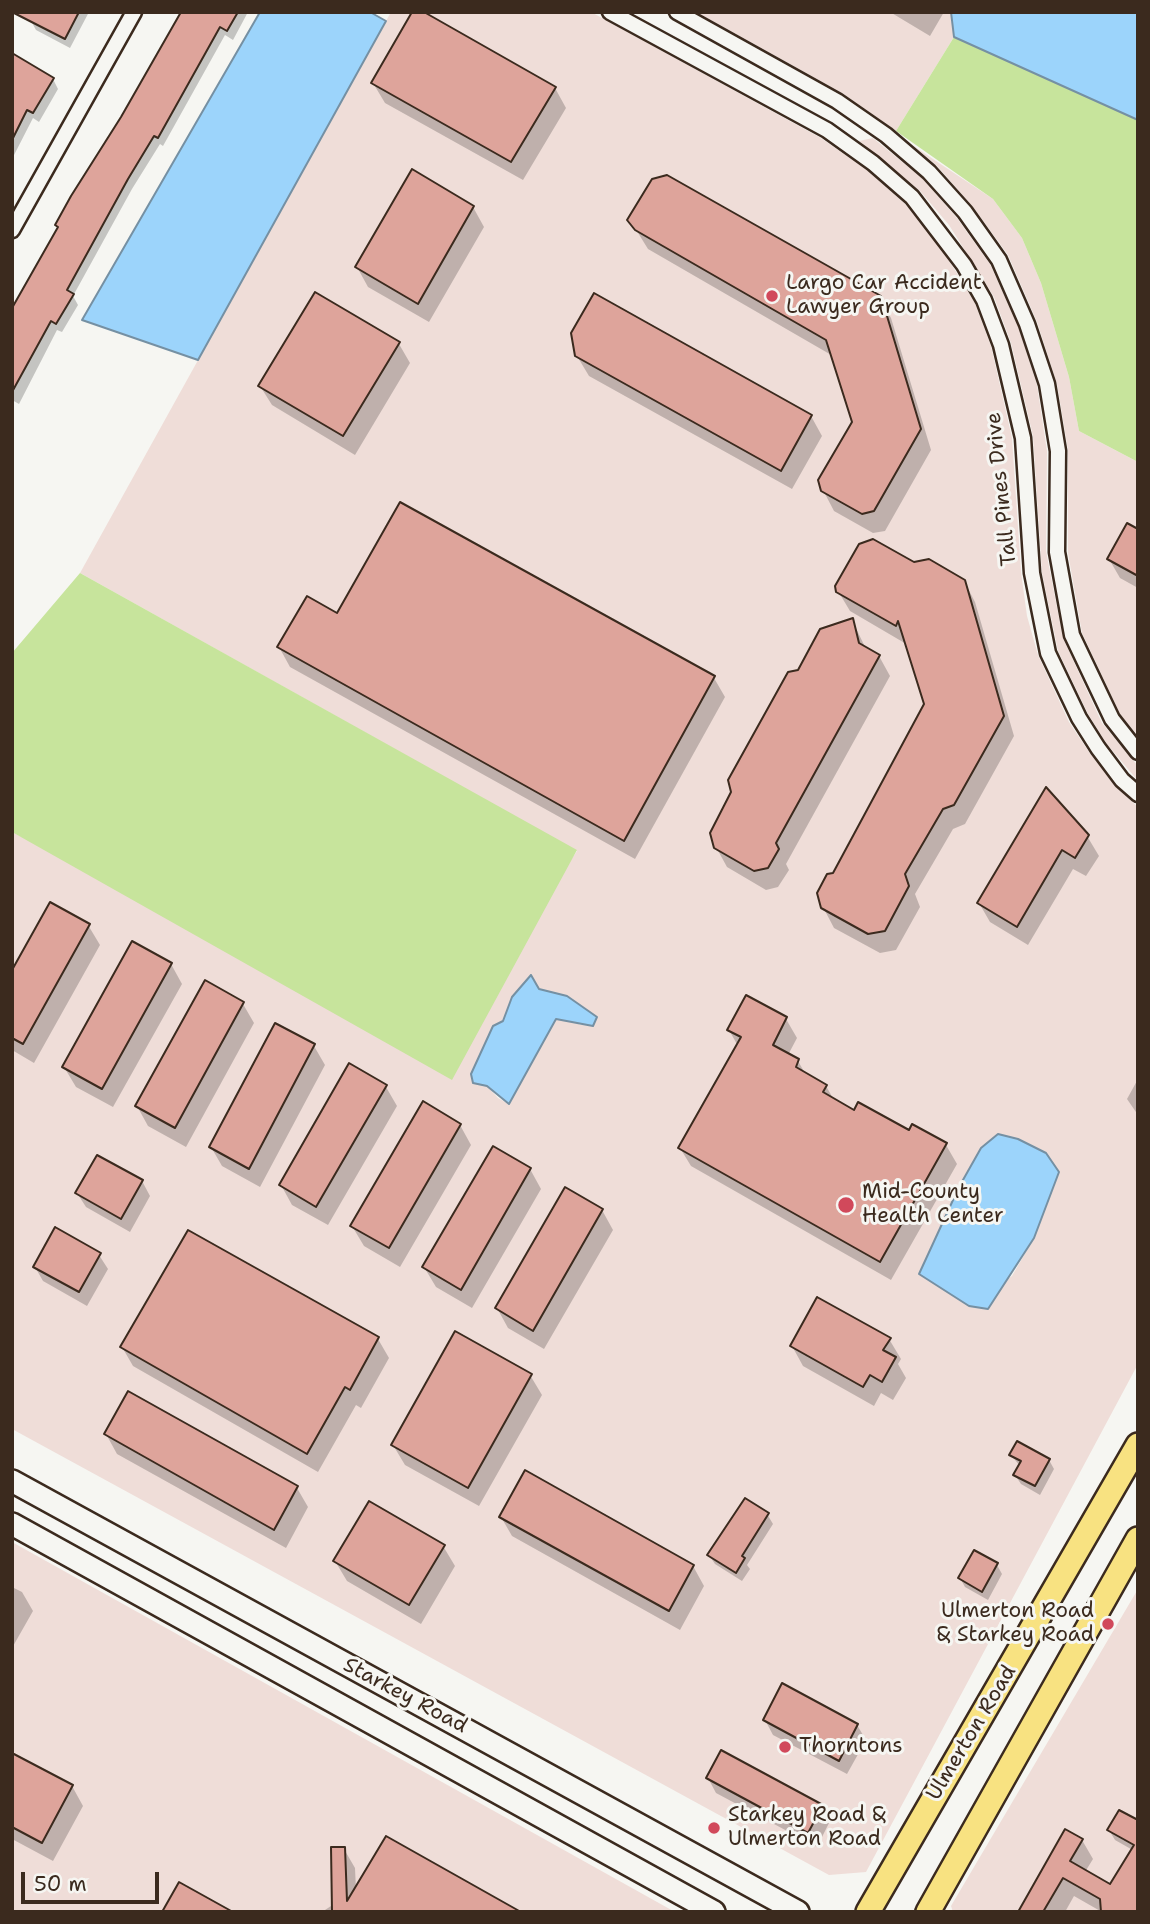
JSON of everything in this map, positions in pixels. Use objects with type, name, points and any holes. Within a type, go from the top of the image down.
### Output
[{"type":"main road","name":"Ulmerton Road","points":[[868,1912],[1138,1445]]},
{"type":"main road","name":"Starkey Road","points":[[12,1481],[798,1912]]},
{"type":"main road","name":"Starkey Road","points":[[12,1524],[714,1912]]},
{"type":"main road","points":[[928,1912],[1138,1539]]},
{"type":"street","points":[[15,220],[134,12]]},
{"type":"street","name":"Tall Pines Drive","points":[[610,12],[827,130],[864,156],[912,197],[964,265],[984,300],[1001,345],[1023,438],[1032,573],[1048,653],[1079,718],[1098,748],[1122,780],[1138,794]]},
{"type":"street","points":[[677,12],[837,101],[886,135],[929,172],[965,212],[999,260],[1027,324],[1047,384],[1058,451],[1057,552],[1072,635],[1112,719],[1138,752]]},
{"type":"shaded area","points":[[391,12],[591,12],[821,138],[867,170],[904,203],[932,235],[975,303],[991,346],[1012,438],[1021,572],[1027,616],[1038,655],[1069,722],[1116,787],[1138,807],[1138,1364],[866,1872],[829,1875],[12,1429],[12,832],[42,847],[566,867],[577,851],[80,573]],"holes":[[[530,975],[539,989],[567,996],[597,1017],[581,1025],[563,1017],[556,1018],[509,1104],[498,1098],[487,1086],[482,1052],[488,1035],[503,1022],[511,1000]],[[1059,1172],[1034,1238],[1012,1276],[969,1306],[919,1273],[959,1187]]]},
{"type":"shaded area","points":[[696,12],[951,12],[954,37],[896,131],[842,93]]},
{"type":"shaded area","points":[[873,138],[922,178],[957,218],[990,264],[1018,326],[1037,385],[1047,451],[1046,551],[1063,638],[1102,723],[1138,766],[1138,781],[1106,743],[1088,714],[1058,651],[1042,573],[1033,436],[1011,343],[994,297],[949,225],[920,191],[859,141]]},
{"type":"shaded area","points":[[912,145],[993,199],[1022,238],[1041,283],[1069,377],[1079,431],[1138,462],[1138,736],[1120,714],[1082,633],[1068,553],[1068,450],[1057,384],[1037,322],[1008,255],[973,207],[937,166]]},
{"type":"shaded area","points":[[12,1542],[675,1912],[12,1912]]},
{"type":"shaded area","points":[[1138,1589],[1138,1912],[953,1912],[951,1906]]},
{"type":"green space","points":[[954,37],[1138,120],[1138,462],[1079,431],[1069,377],[1041,283],[1022,238],[993,199],[896,131]]},
{"type":"green space","points":[[80,573],[577,850],[452,1080],[12,832],[12,653]]},
{"type":"water","points":[[260,12],[370,12],[386,21],[198,360],[82,320]]},
{"type":"water","points":[[951,12],[1138,12],[1138,120],[954,37]]},
{"type":"water","points":[[531,975],[539,989],[567,996],[597,1017],[593,1026],[556,1019],[509,1104],[487,1086],[473,1083],[471,1074],[493,1026],[503,1021],[512,997]]},
{"type":"water","points":[[998,1134],[1018,1139],[1046,1153],[1059,1172],[1034,1238],[988,1309],[969,1306],[919,1274],[959,1187],[981,1148]]},
{"type":"building","points":[[12,12],[79,12],[65,39]]},
{"type":"building","points":[[181,12],[238,12],[227,31],[220,27],[158,138],[154,136],[128,179],[67,290],[74,294],[56,324],[51,321],[12,392],[12,308],[58,227],[55,225],[71,196],[121,117]]},
{"type":"building","points":[[412,12],[424,12],[556,87],[511,162],[371,83]]},
{"type":"building","points":[[12,53],[54,78],[33,113],[27,110],[12,140]]},
{"type":"building","points":[[412,169],[474,206],[418,304],[355,267]]},
{"type":"building","points":[[667,175],[881,296],[921,429],[874,511],[862,514],[821,491],[818,480],[852,422],[826,340],[635,230],[627,220],[652,179]]},
{"type":"building","points":[[315,292],[400,342],[343,436],[258,386]]},
{"type":"building","points":[[594,293],[812,415],[781,471],[575,356],[571,333]]},
{"type":"building","points":[[400,502],[715,676],[624,841],[277,647],[307,596],[337,613]]},
{"type":"building","points":[[1127,523],[1138,529],[1138,576],[1107,559]]},
{"type":"building","points":[[873,539],[914,562],[929,559],[965,580],[1004,716],[954,805],[943,809],[905,874],[909,886],[885,931],[868,934],[821,908],[817,893],[827,874],[833,873],[924,704],[898,621],[896,626],[836,592],[835,586],[859,544]]},
{"type":"building","points":[[853,618],[859,643],[880,655],[776,843],[779,849],[768,868],[754,871],[714,848],[710,833],[731,792],[728,780],[788,672],[798,670],[820,629]]},
{"type":"building","points":[[1046,787],[1089,835],[1075,858],[1062,850],[1017,927],[977,903]]},
{"type":"building","points":[[50,902],[90,924],[23,1044],[12,1038],[12,970]]},
{"type":"building","points":[[132,941],[172,963],[102,1089],[62,1067]]},
{"type":"building","points":[[205,980],[244,1002],[175,1128],[135,1106]]},
{"type":"building","name":"Mid-County Health Center","points":[[746,995],[787,1017],[773,1045],[799,1059],[796,1067],[827,1085],[823,1092],[854,1110],[858,1102],[909,1130],[912,1124],[947,1143],[880,1262],[678,1148],[741,1037],[727,1030]]},
{"type":"building","points":[[275,1023],[315,1044],[249,1169],[209,1147]]},
{"type":"building","points":[[349,1063],[387,1085],[316,1207],[279,1185]]},
{"type":"building","points":[[423,1101],[461,1124],[389,1248],[350,1226]]},
{"type":"building","points":[[493,1146],[531,1168],[461,1290],[422,1267]]},
{"type":"building","points":[[97,1155],[143,1180],[121,1219],[75,1193]]},
{"type":"building","points":[[565,1187],[603,1209],[533,1331],[495,1308]]},
{"type":"building","points":[[55,1227],[101,1253],[79,1292],[33,1267]]},
{"type":"building","points":[[188,1230],[379,1337],[350,1390],[345,1387],[307,1454],[120,1347]]},
{"type":"building","points":[[817,1297],[891,1338],[883,1350],[896,1357],[882,1382],[870,1375],[863,1387],[790,1346]]},
{"type":"building","points":[[455,1331],[532,1374],[468,1488],[391,1445]]},
{"type":"building","points":[[128,1391],[298,1486],[274,1530],[104,1434]]},
{"type":"building","points":[[1017,1441],[1050,1459],[1035,1486],[1013,1475],[1021,1461],[1009,1455]]},
{"type":"building","points":[[525,1470],[694,1565],[669,1611],[499,1517]]},
{"type":"building","points":[[745,1498],[769,1513],[742,1556],[745,1558],[736,1573],[707,1555]]},
{"type":"building","points":[[369,1501],[445,1545],[409,1605],[333,1561]]},
{"type":"building","points":[[974,1550],[998,1563],[982,1592],[958,1578]]},
{"type":"building","points":[[782,1683],[858,1724],[839,1761],[763,1720]]},
{"type":"building","points":[[721,1750],[823,1805],[808,1833],[706,1778]]},
{"type":"building","points":[[12,1753],[73,1785],[42,1843],[12,1827]]},
{"type":"building","points":[[1119,1810],[1138,1820],[1138,1912],[1101,1912],[1100,1899],[1063,1878],[1043,1912],[1018,1912],[1065,1829],[1083,1839],[1070,1861],[1110,1884],[1134,1845],[1107,1830]]},
{"type":"building","points":[[386,1836],[521,1912],[332,1912],[331,1847],[345,1847],[347,1901]]},
{"type":"building","points":[[179,1882],[233,1912],[162,1912]]},
{"type":"place","name":"Largo Car Accident Lawyer Group","points":[[772,296]]},
{"type":"place","name":"Mid-County Health Center","points":[[846,1205]]},
{"type":"place","name":"Ulmerton Road & Starkey Road","points":[[1108,1624]]},
{"type":"place","name":"Thorntons","points":[[785,1747]]},
{"type":"place","name":"Starkey Road & Ulmerton Road","points":[[714,1828]]}]
